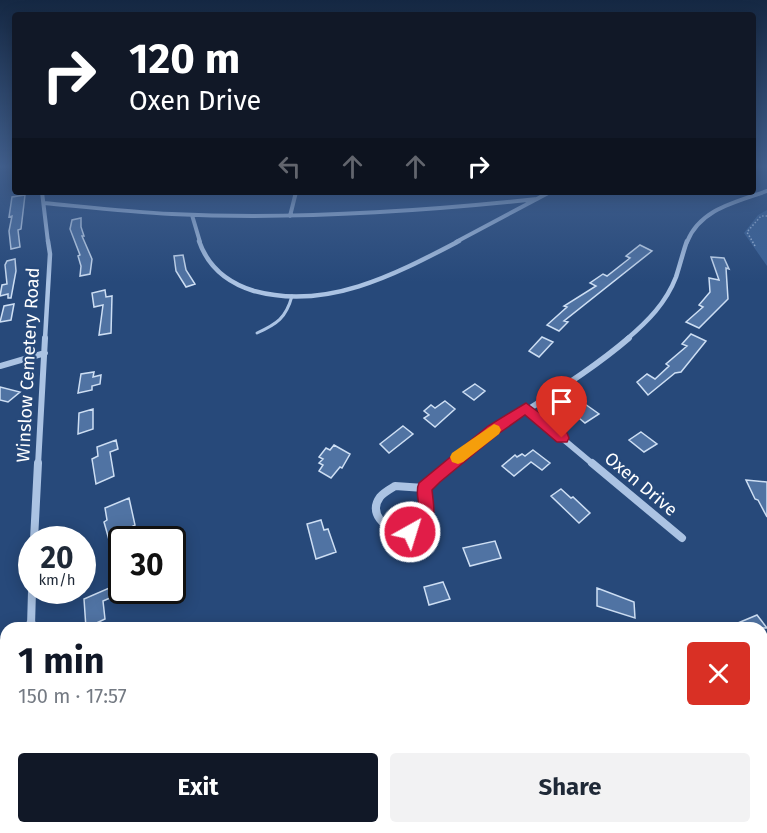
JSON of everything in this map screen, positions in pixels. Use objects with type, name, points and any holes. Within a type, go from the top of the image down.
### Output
[{"type":"street","name":"Winslow Cemetery Road","points":[[35,526],[50,254],[44,205]]},
{"type":"street","points":[[63,205],[192,215],[290,216],[444,210],[487,205]]},
{"type":"street","points":[[290,216],[293,205]]},
{"type":"street","points":[[192,215],[195,232],[207,259],[222,278],[256,291],[292,296],[332,295],[372,284],[526,205]]},
{"type":"street","points":[[424,488],[427,516],[420,527],[410,532],[398,533],[384,526],[377,515],[376,507],[378,498],[384,491],[395,486],[424,488],[447,466],[526,408],[614,350],[655,312],[675,279],[685,243],[703,220],[727,205]]},
{"type":"street","points":[[45,212],[56,207],[70,206]]},
{"type":"street","points":[[0,366],[45,353]]},
{"type":"street","name":"Oxen Drive","points":[[526,408],[682,538]]},
{"type":"street","points":[[31,622],[32,604]]},
{"type":"lane","points":[[257,333],[282,320],[289,313],[292,296]]},
{"type":"path","points":[[755,246],[747,232],[761,216],[767,216]]},
{"type":"shaded area","points":[[767,210],[767,266],[744,233],[758,215]]},
{"type":"building","points":[[11,205],[24,205],[21,229],[18,230],[20,247],[11,249],[9,231],[12,216],[9,217]]},
{"type":"building","points":[[81,218],[84,236],[82,236],[92,259],[90,274],[80,276],[81,266],[78,256],[80,255],[70,229],[72,220]]},
{"type":"building","points":[[640,245],[652,251],[564,321],[568,322],[559,331],[547,325],[567,307],[564,306],[596,286],[590,283],[603,274],[607,276],[630,258],[626,256]]},
{"type":"building","points":[[183,255],[186,270],[195,284],[186,287],[176,271],[174,256]]},
{"type":"building","points":[[711,257],[724,258],[729,269],[726,268],[728,299],[699,328],[686,322],[703,307],[699,305],[710,292],[709,278],[719,280]]},
{"type":"building","points":[[15,259],[16,271],[11,298],[8,298],[8,294],[0,296],[2,285],[7,284],[5,265],[7,261]]},
{"type":"building","points":[[105,290],[106,297],[112,296],[111,333],[99,335],[103,305],[94,307],[92,293]]},
{"type":"building","points":[[14,304],[11,320],[0,322],[4,306]]},
{"type":"building","points":[[691,334],[706,341],[681,372],[675,373],[648,395],[637,382],[647,374],[655,379],[669,366],[666,364],[687,346],[682,344]]},
{"type":"building","points":[[542,337],[553,342],[539,357],[529,351]]},
{"type":"building","points":[[94,372],[93,377],[101,375],[100,384],[92,386],[92,390],[78,393],[81,374]]},
{"type":"building","points":[[475,384],[485,391],[474,400],[463,392]]},
{"type":"building","points":[[0,387],[20,392],[8,402],[0,400]]},
{"type":"building","points":[[445,401],[455,409],[435,427],[424,418],[429,415],[424,411],[431,405],[435,408]]},
{"type":"building","points":[[585,404],[599,414],[585,423],[572,412]]},
{"type":"building","points":[[93,409],[93,429],[78,434],[79,413]]},
{"type":"building","points":[[403,426],[413,434],[389,453],[380,444]]},
{"type":"building","points":[[641,432],[657,444],[644,452],[629,440]]},
{"type":"building","points":[[116,440],[118,449],[110,452],[114,476],[96,484],[92,459],[98,456],[97,447]]},
{"type":"building","points":[[334,445],[350,454],[342,468],[340,467],[331,478],[319,471],[323,465],[319,463],[323,459],[319,457],[326,448],[330,450]]},
{"type":"building","points":[[533,450],[550,463],[542,470],[531,462],[514,476],[502,466],[515,455],[525,456]]},
{"type":"building","points":[[746,480],[767,482],[767,517],[758,500],[755,499]]},
{"type":"building","points":[[561,489],[590,513],[579,523],[551,496]]},
{"type":"building","points":[[129,498],[135,525],[108,526],[108,536],[104,522],[107,520],[105,508]]},
{"type":"building","points":[[321,520],[324,530],[328,529],[336,552],[316,559],[307,524]]},
{"type":"building","points":[[495,541],[501,558],[470,566],[463,548]]},
{"type":"building","points":[[443,582],[450,599],[429,605],[424,587]]},
{"type":"building","points":[[108,588],[108,599],[103,601],[105,619],[99,622],[86,622],[84,604],[96,604],[96,594]]},
{"type":"building","points":[[597,588],[634,602],[635,618],[597,606]]},
{"type":"building","points":[[757,615],[762,622],[740,622]]},
{"type":"slow traffic","points":[[458,457],[494,430]]},
{"type":"route","points":[[410,532],[420,527],[427,516],[424,488],[434,477],[493,430],[526,408],[562,438]]}]
